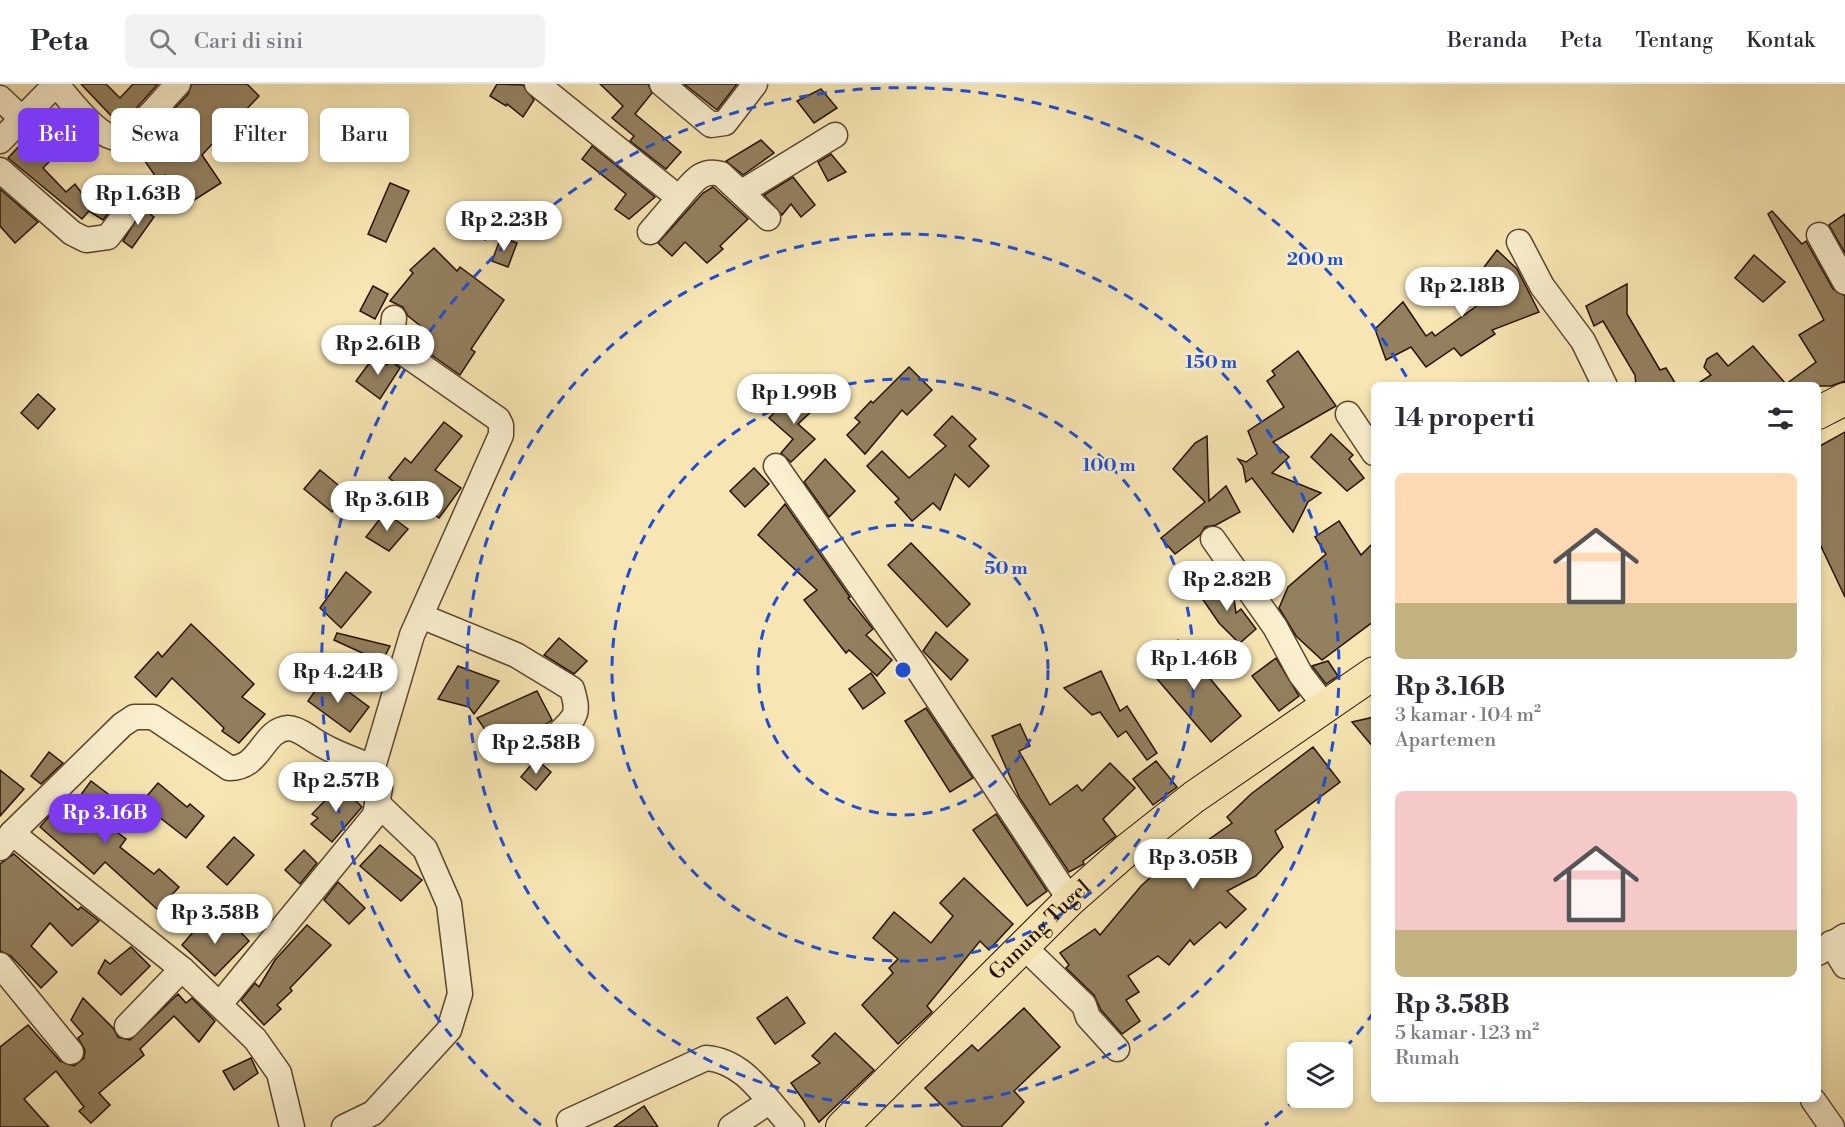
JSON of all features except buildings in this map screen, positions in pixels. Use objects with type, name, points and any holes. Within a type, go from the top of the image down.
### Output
[{"type":"main road","points":[[1821,411],[1845,399]]},
{"type":"main road","name":"Gunung Tugel","points":[[842,1127],[1070,900],[1194,797],[1371,675]]},
{"type":"street","points":[[33,108],[56,84],[102,133],[117,139],[128,135],[178,84]]},
{"type":"street","points":[[537,84],[679,198]]},
{"type":"street","points":[[662,84],[711,125],[719,126],[725,123],[755,84]]},
{"type":"street","points":[[0,98],[18,115]]},
{"type":"street","points":[[0,141],[18,123]]},
{"type":"street","points":[[742,192],[835,135]]},
{"type":"street","points":[[0,170],[72,233],[86,240],[108,237],[123,217]]},
{"type":"street","points":[[650,232],[702,174],[711,171],[721,174],[768,218]]},
{"type":"street","points":[[1819,235],[1845,282]]},
{"type":"street","points":[[1519,242],[1542,286],[1583,341],[1603,382]]},
{"type":"street","points":[[220,1004],[375,815],[380,788],[373,767],[412,635],[502,430],[498,419],[402,352],[392,336],[394,318]]},
{"type":"street","points":[[1348,414],[1371,448]]},
{"type":"street","points":[[776,466],[915,665],[1070,900]]},
{"type":"street","points":[[1213,539],[1275,627],[1301,675],[1325,706]]},
{"type":"street","points":[[421,616],[516,655],[572,690],[577,706],[575,718],[560,732]]},
{"type":"street","points":[[292,1127],[287,1096],[279,1073],[255,1039],[182,969],[6,840],[122,725],[134,717],[153,717],[229,768],[240,768],[253,760],[276,732],[289,728],[302,732],[328,750],[373,767]]},
{"type":"street","points":[[344,1127],[373,1113],[430,1052],[449,1030],[460,994],[449,904],[425,849],[377,803]]},
{"type":"street","points":[[1831,944],[1845,966]]},
{"type":"street","points":[[1024,947],[1084,1005],[1088,1017],[1117,1048]]},
{"type":"street","points":[[0,965],[71,1052]]},
{"type":"street","points":[[127,1026],[182,969]]},
{"type":"street","points":[[569,1121],[706,1058],[723,1059],[742,1071],[792,1127]]},
{"type":"street","points":[[731,1127],[769,1101]]},
{"type":"street","points":[[1815,1102],[1832,1127]]}]
